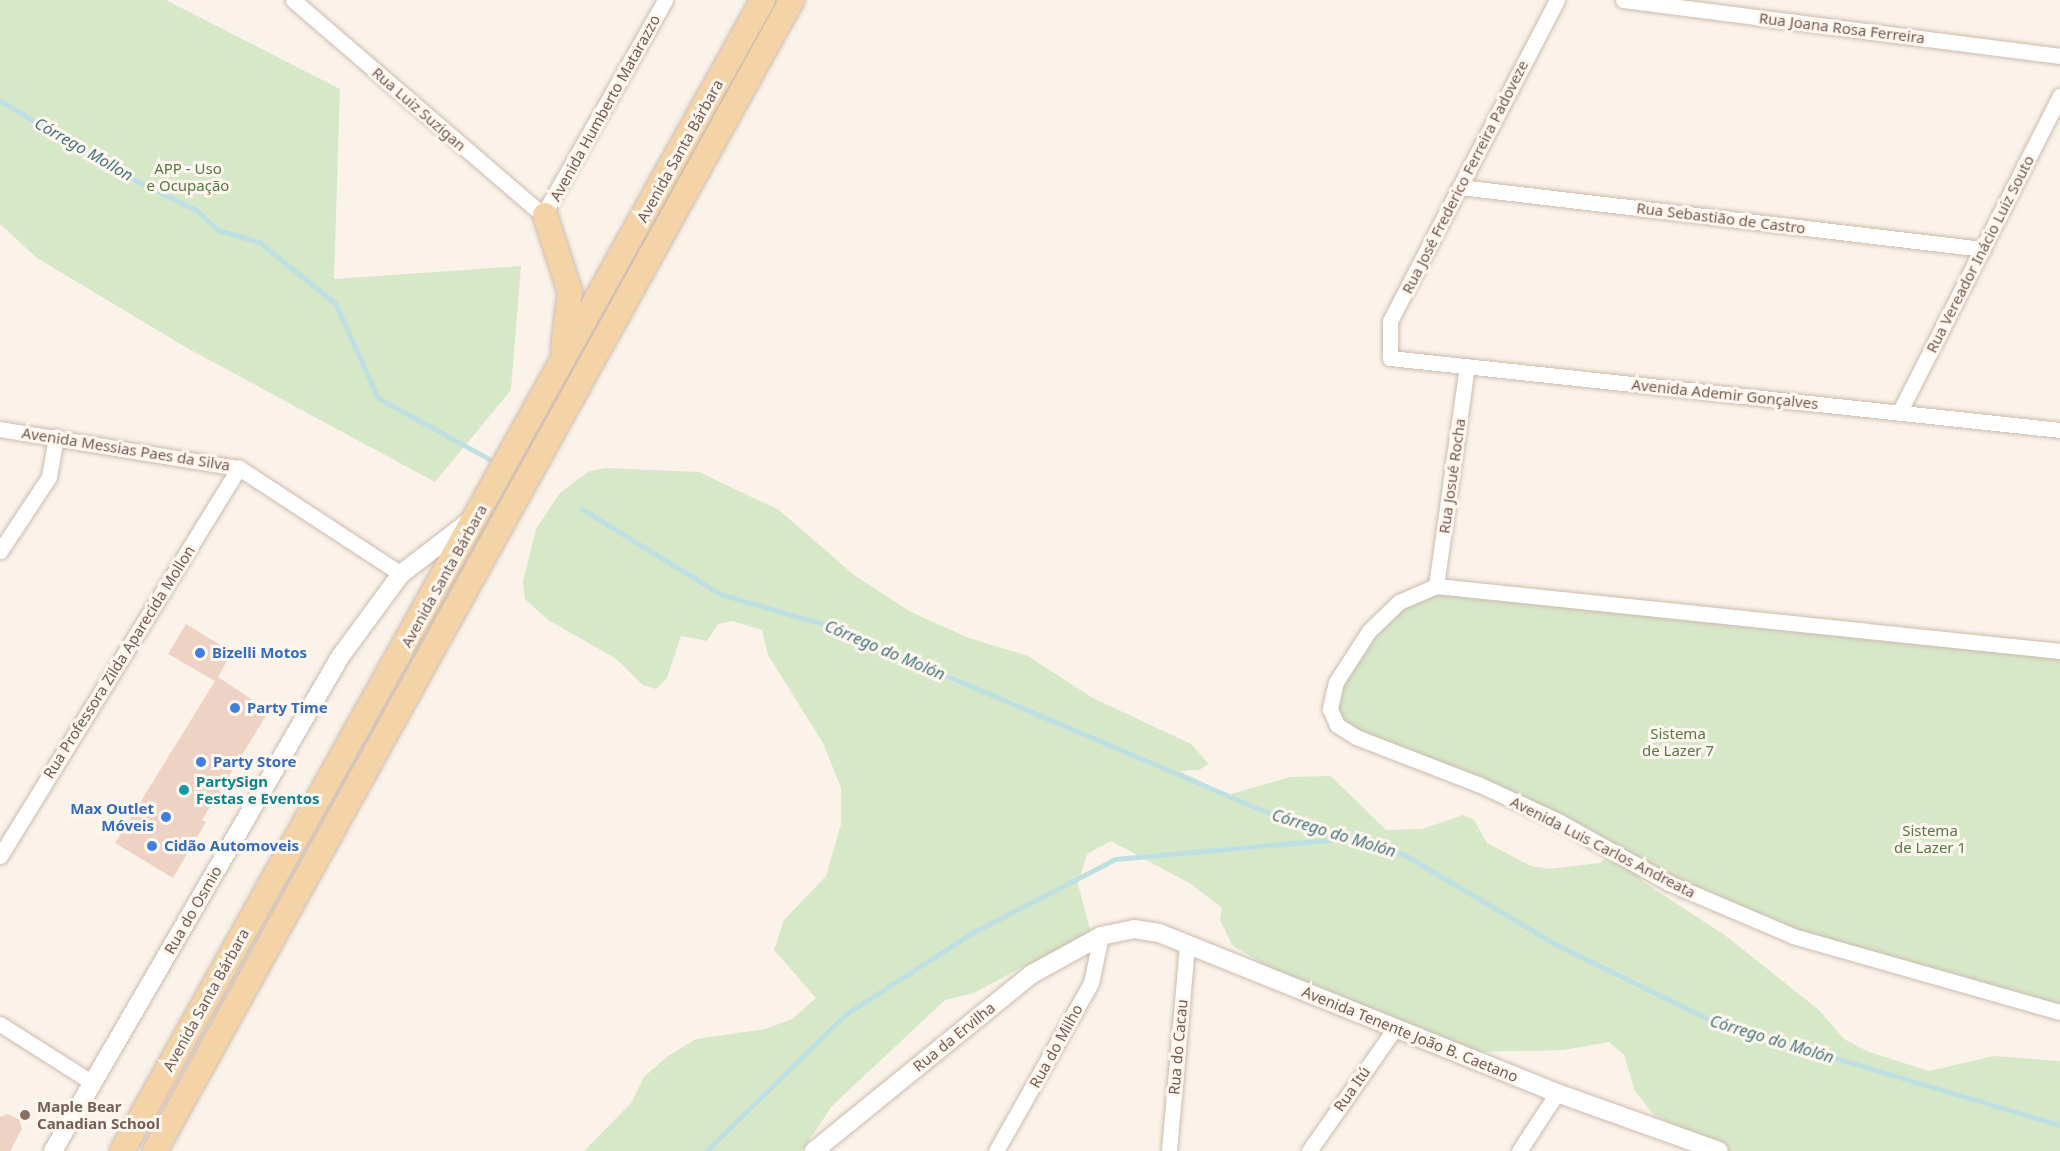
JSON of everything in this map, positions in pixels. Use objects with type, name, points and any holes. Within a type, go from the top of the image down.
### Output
[{"type":"main road","name":"Avenida Santa Bárbara","points":[[122,1151],[763,0]]},
{"type":"main road","name":"Avenida Santa Bárbara","points":[[155,1151],[792,0]]},
{"type":"main road","points":[[545,215],[570,292],[560,368]]},
{"type":"street","name":"Rua Luiz Suzigan","points":[[293,0],[545,215]]},
{"type":"street","name":"Avenida Humberto Matarazzo","points":[[545,215],[664,0]]},
{"type":"street","name":"Rua José Frederico Ferreira Padoveze","points":[[1390,358],[1390,321],[1557,0]]},
{"type":"street","name":"Rua Joana Rosa Ferreira","points":[[1623,0],[2060,56]]},
{"type":"street","name":"Rua Vereador Inácio Luiz Souto","points":[[1899,413],[2060,95]]},
{"type":"street","name":"Rua Sebastião de Castro","points":[[1460,187],[1983,249]]},
{"type":"street","name":"Avenida Ademir Gonçalves","points":[[1390,358],[2060,430]]},
{"type":"street","name":"Rua Josué Rocha","points":[[1436,586],[1467,366]]},
{"type":"street","name":"Avenida Messias Paes da Silva","points":[[0,429],[239,468],[401,574]]},
{"type":"street","points":[[0,551],[49,477],[56,437]]},
{"type":"street","name":"Rua Professora Zilda Aparecida Mollon","points":[[0,856],[239,468]]},
{"type":"street","name":"Rua do Osmio","points":[[53,1151],[340,657],[401,574],[479,513]]},
{"type":"street","points":[[1436,586],[2060,651]]},
{"type":"street","name":"Avenida Luis Carlos Andreata","points":[[1436,586],[1399,602],[1369,631],[1335,682],[1330,709],[1337,725],[1356,737],[1478,784],[1558,821],[1669,883],[1793,936],[2060,1012]]},
{"type":"street","name":"Avenida Tenente João B. Caetano","points":[[1101,936],[1134,929],[1187,944],[1557,1093],[1719,1151]]},
{"type":"street","name":"Rua da Ervilha","points":[[814,1151],[1032,974],[1101,936]]},
{"type":"street","name":"Rua do Milho","points":[[996,1151],[1091,983],[1101,936]]},
{"type":"street","name":"Rua do Cacau","points":[[1169,1151],[1187,944]]},
{"type":"street","points":[[0,1024],[93,1083]]},
{"type":"street","name":"Rua Itú","points":[[1309,1151],[1395,1028]]},
{"type":"street","points":[[1519,1151],[1557,1093]]},
{"type":"green space","name":"APP - Uso e Ocupação","points":[[0,0],[166,0],[340,89],[334,279],[521,266],[511,390],[435,482],[187,348],[37,258],[0,224]]},
{"type":"green space","points":[[606,468],[699,472],[779,510],[854,575],[911,612],[969,638],[1028,656],[1093,698],[1191,744],[1209,764],[1199,770],[1180,771],[1228,795],[1290,777],[1331,776],[1386,830],[1422,829],[1463,815],[1474,820],[1487,843],[1531,866],[1549,869],[1600,863],[1611,854],[1356,737],[1330,709],[1369,631],[1436,586],[2060,651],[2060,1012],[1793,936],[1623,859],[1642,881],[1726,936],[1819,1010],[1844,1039],[1869,1052],[1929,1071],[1994,1056],[2060,1061],[2060,1151],[1729,1151],[1654,1115],[1635,1091],[1624,1055],[1609,1042],[1564,1050],[1475,1052],[1302,988],[1232,945],[1220,920],[1222,908],[1191,884],[1111,841],[1087,854],[1078,884],[1093,941],[1041,972],[1024,966],[974,993],[945,1000],[832,1106],[802,1151],[584,1151],[631,1103],[644,1077],[668,1056],[696,1039],[765,1029],[792,1019],[816,998],[774,950],[784,920],[826,876],[841,824],[841,788],[823,743],[768,655],[762,630],[732,621],[718,624],[707,641],[681,636],[667,678],[656,689],[643,685],[615,658],[548,620],[525,599],[523,581],[536,529],[560,493],[589,471]]},
{"type":"building","points":[[186,624],[232,652],[218,677],[269,711],[202,820],[206,822],[173,878],[115,843],[215,681],[168,654]]},
{"type":"building","points":[[7,1114],[19,1119],[22,1129],[10,1151],[0,1151],[0,1117]]},
{"type":"waterway","name":"Córrego Mollon","points":[[0,101],[127,176],[196,210],[218,230],[259,242],[335,303],[378,398],[489,459]]},
{"type":"waterway","name":"Córrego do Molón","points":[[582,509],[720,594],[830,626],[1297,825],[1405,855],[1553,943],[1714,1022],[2060,1125]]},
{"type":"waterway","points":[[706,1151],[846,1014],[970,934],[1115,859],[1341,839]]},
{"type":"place","name":"Bizelli Motos","points":[[200,653]]},
{"type":"place","name":"Party Time","points":[[235,708]]},
{"type":"place","name":"Party Store","points":[[201,762]]},
{"type":"place","name":"PartySign Festas e Eventos","points":[[184,790]]},
{"type":"place","name":"Max Outlet Móveis","points":[[166,817]]},
{"type":"place","name":"Cidão Automoveis","points":[[152,846]]},
{"type":"place","name":"Maple Bear Canadian School","points":[[25,1115]]},
{"type":"park label","name":"Sistema de Lazer 7","points":[[1678,742]]},
{"type":"park label","name":"Sistema de Lazer 1","points":[[1930,838]]}]
